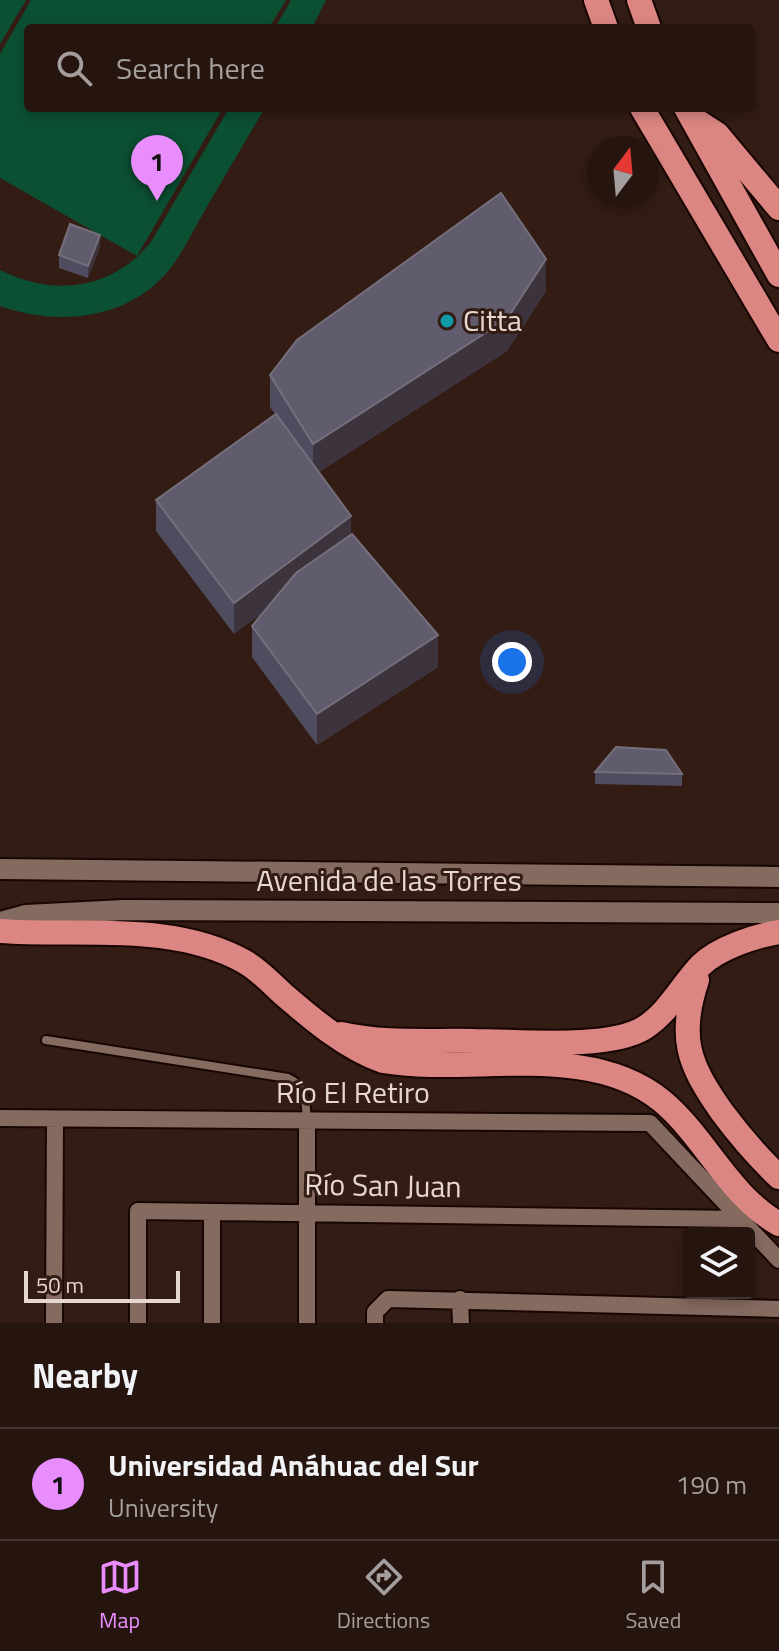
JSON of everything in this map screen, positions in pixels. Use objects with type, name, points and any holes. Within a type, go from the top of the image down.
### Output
[{"type":"highway","points":[[596,0],[605,24]]},
{"type":"highway","points":[[639,0],[648,24]]},
{"type":"highway","points":[[644,112],[779,340]]},
{"type":"highway","points":[[689,113],[717,134],[779,208]]},
{"type":"highway","points":[[689,113],[779,275]]},
{"type":"highway","points":[[0,931],[185,939],[218,949],[249,964],[301,1009],[356,1050],[396,1063],[567,1066],[628,1082],[659,1099],[679,1116],[735,1189],[763,1215],[779,1224]]},
{"type":"highway","points":[[335,1033],[382,1040],[574,1042],[618,1038],[643,1029],[671,1004],[702,964],[743,942],[779,932]]},
{"type":"highway","points":[[702,964],[688,1010],[688,1042],[694,1069],[739,1134],[779,1177]]},
{"type":"street","name":"Avenida de las Torres","points":[[0,869],[779,877]]},
{"type":"street","name":"Avenida de las Torres","points":[[0,922],[26,915],[124,910],[779,913]]},
{"type":"street","name":"Río El Retiro","points":[[0,1118],[650,1123],[739,1219]]},
{"type":"street","points":[[54,1323],[55,1119]]},
{"type":"street","points":[[307,1121],[307,1323]]},
{"type":"street","name":"Río San Juan","points":[[138,1323],[138,1211],[739,1219]]},
{"type":"street","points":[[212,1212],[212,1323]]},
{"type":"street","points":[[739,1219],[779,1260]]},
{"type":"street","points":[[375,1323],[375,1312],[388,1299],[779,1309]]},
{"type":"street","points":[[460,1299],[461,1323]]},
{"type":"lane","points":[[46,1040],[288,1078],[298,1083],[304,1091],[307,1121]]},
{"type":"green space","points":[[0,0],[26,0],[0,44]]},
{"type":"green space","points":[[31,0],[286,0],[271,24],[24,24],[24,112],[221,112],[137,256],[0,178],[0,54]]},
{"type":"green space","points":[[291,0],[326,0],[314,24],[277,24]]},
{"type":"green space","points":[[227,112],[263,112],[181,252],[156,284],[116,308],[93,314],[46,316],[0,306],[0,270],[41,284],[81,284],[119,270],[151,242]]},
{"type":"building","name":"Citta","points":[[501,193],[546,259],[507,319],[313,444],[270,375],[297,340]]},
{"type":"building","points":[[70,224],[100,235],[88,266],[59,255]]},
{"type":"building","points":[[276,414],[351,516],[234,603],[156,500]]},
{"type":"building","points":[[352,534],[438,635],[317,714],[252,626],[296,573]]},
{"type":"building","points":[[616,747],[666,750],[682,774],[595,772]]},
{"type":"place","name":"Universidad Anáhuac del Sur","points":[[157,201]]},
{"type":"place","name":"Citta","points":[[447,321]]}]
